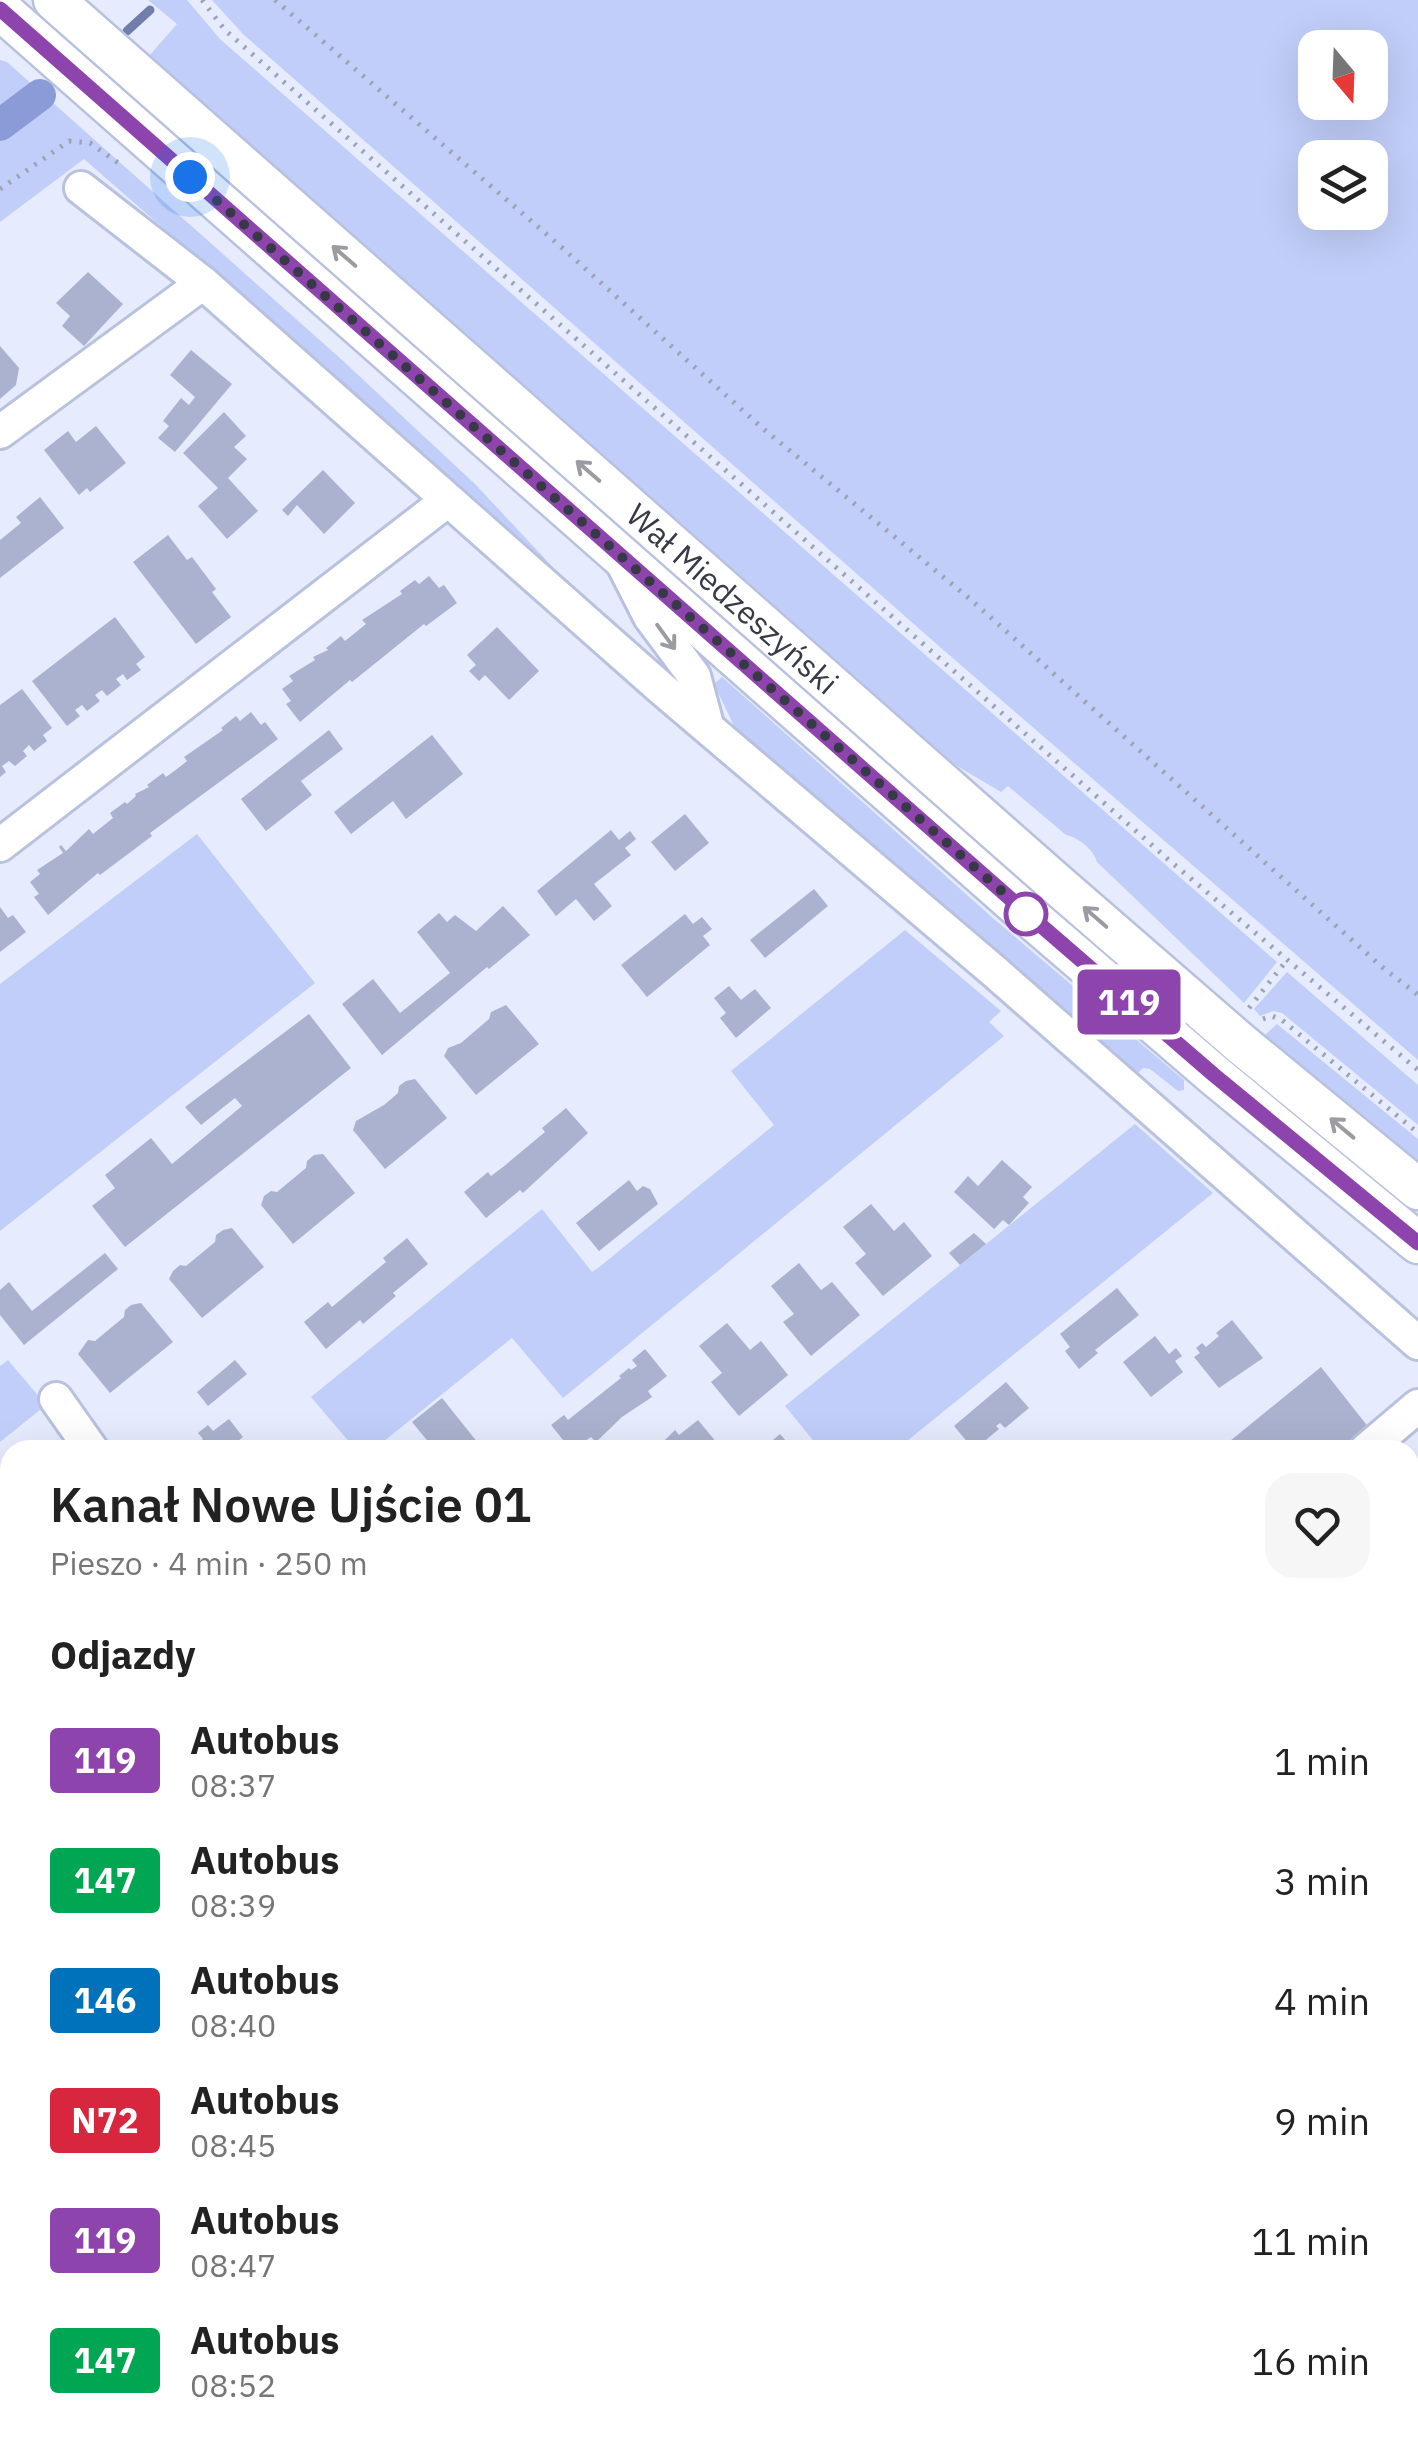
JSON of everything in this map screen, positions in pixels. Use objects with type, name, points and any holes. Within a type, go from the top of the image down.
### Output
[{"type":"main road","name":"Wał Miedzeszyński","points":[[54,0],[1058,886],[1418,1189]]},
{"type":"main road","name":"Wał Miedzeszyński","points":[[0,9],[1120,995],[1418,1243]]},
{"type":"street","points":[[81,188],[202,284],[1418,1343]]},
{"type":"street","points":[[0,432],[202,284]]},
{"type":"street","points":[[0,844],[448,500]]},
{"type":"street","points":[[617,553],[650,616],[694,676],[708,725]]},
{"type":"street","points":[[56,1399],[85,1440]]},
{"type":"street","points":[[1378,1440],[1418,1406]]},
{"type":"path","points":[[202,0],[225,30],[1170,861],[1418,1070]]},
{"type":"path","points":[[276,0],[559,245],[760,426],[970,599],[1367,954],[1418,995]]},
{"type":"path","points":[[1245,1013],[1288,960]]},
{"type":"path","points":[[1256,1021],[1272,1016],[1282,1020],[1418,1133]]},
{"type":"shaded area","points":[[148,0],[187,0],[220,39],[1277,962],[1244,1003],[1097,862],[1085,845],[1066,835],[1008,786],[1001,792],[935,753],[149,56],[177,24]]},
{"type":"shaded area","points":[[212,0],[1418,0],[1418,1060],[940,647],[243,34]]},
{"type":"shaded area","points":[[0,60],[7,62],[341,359],[475,484],[562,577],[84,159],[0,222]]},
{"type":"shaded area","points":[[722,677],[994,919],[1184,1080],[1184,1090],[1178,1091],[1150,1069],[1143,1068],[1136,1075],[735,728],[714,684]]},
{"type":"shaded area","points":[[197,834],[315,983],[0,1231],[0,984]]},
{"type":"shaded area","points":[[905,930],[1001,1011],[989,1022],[1004,1036],[563,1398],[512,1338],[385,1440],[348,1440],[311,1397],[542,1209],[592,1272],[774,1125],[731,1071]]},
{"type":"shaded area","points":[[1287,972],[1418,1085],[1418,1125],[1282,1013],[1273,1011],[1260,1016],[1254,1009]]},
{"type":"shaded area","points":[[1277,1024],[1418,1139],[1418,1163],[1264,1036]]},
{"type":"shaded area","points":[[1135,1124],[1213,1193],[908,1440],[813,1440],[785,1406]]},
{"type":"shaded area","points":[[8,1360],[46,1405],[2,1440],[0,1440],[0,1366]]},
{"type":"building","points":[[88,272],[123,304],[84,346],[62,326],[70,316],[56,303]]},
{"type":"building","points":[[0,346],[19,368],[16,385],[0,399]]},
{"type":"building","points":[[191,350],[232,384],[175,452],[158,438],[169,426],[163,421],[181,398],[189,405],[195,397],[170,375]]},
{"type":"building","points":[[224,412],[246,436],[234,447],[247,459],[228,478],[258,511],[227,539],[198,506],[218,488],[183,453]]},
{"type":"building","points":[[96,426],[126,463],[90,492],[87,488],[79,495],[44,450],[68,431],[76,442]]},
{"type":"building","points":[[323,470],[355,503],[324,534],[297,505],[288,516],[282,510]]},
{"type":"building","points":[[40,497],[64,528],[0,578],[0,540],[21,523],[16,517]]},
{"type":"building","points":[[168,535],[187,560],[192,557],[231,617],[196,644],[133,562]]},
{"type":"building","points":[[429,576],[439,588],[444,585],[457,603],[350,680],[300,722],[286,704],[291,701],[282,689],[293,681],[289,676],[328,650],[341,636],[345,641],[366,624],[362,620],[402,594],[400,591],[415,580],[419,584]]},
{"type":"building","points":[[115,617],[145,657],[136,664],[141,670],[127,680],[123,674],[116,679],[121,685],[107,696],[102,690],[95,695],[100,701],[87,711],[82,705],[75,710],[80,716],[67,726],[32,681]]},
{"type":"building","points":[[497,627],[539,671],[509,700],[485,675],[479,681],[469,671],[476,665],[467,655]]},
{"type":"building","points":[[22,689],[52,728],[43,735],[47,741],[34,751],[29,745],[23,751],[27,756],[15,766],[9,761],[2,766],[6,772],[0,777],[0,705]]},
{"type":"building","points":[[251,712],[278,739],[150,833],[152,836],[98,873],[48,915],[34,897],[39,894],[30,882],[40,874],[37,870],[63,853],[61,845],[66,851],[89,829],[93,834],[113,818],[110,813],[127,804],[163,773],[166,777],[177,769],[187,761],[184,757],[236,716],[240,721]]},
{"type":"building","points":[[329,730],[343,749],[301,781],[312,795],[266,831],[241,799]]},
{"type":"building","points":[[432,735],[463,774],[406,819],[393,801],[351,834],[334,812]]},
{"type":"building","points":[[685,814],[709,843],[675,871],[651,842]]},
{"type":"building","points":[[611,830],[619,840],[630,831],[636,839],[625,848],[631,855],[594,884],[612,906],[594,921],[576,899],[556,916],[537,891]]},
{"type":"building","points":[[814,889],[828,906],[765,958],[750,940]]},
{"type":"building","points":[[503,906],[530,935],[382,1055],[342,1004],[373,979],[400,1013],[450,973],[417,932],[439,913],[447,922],[455,915],[476,931]]},
{"type":"building","points":[[0,907],[8,918],[13,915],[26,932],[0,952]]},
{"type":"building","points":[[685,914],[693,924],[702,917],[712,929],[703,936],[710,945],[647,997],[621,965]]},
{"type":"building","points":[[729,986],[741,1000],[755,989],[771,1008],[736,1038],[720,1018],[726,1013],[714,998]]},
{"type":"building","points":[[506,1005],[539,1044],[476,1095],[444,1056],[448,1048],[461,1043],[489,1019],[491,1012]]},
{"type":"building","points":[[309,1014],[351,1068],[125,1247],[92,1206],[115,1188],[105,1175],[151,1138],[172,1164],[242,1106],[235,1098],[201,1125],[185,1107]]},
{"type":"building","points":[[415,1079],[447,1118],[385,1169],[353,1130],[356,1121],[384,1105],[406,1081]]},
{"type":"building","points":[[566,1108],[588,1133],[523,1193],[520,1190],[486,1218],[464,1192],[488,1172],[491,1176],[503,1167],[545,1132],[542,1128]]},
{"type":"building","points":[[323,1154],[355,1193],[293,1244],[261,1205],[264,1196],[277,1192],[306,1168],[314,1155]]},
{"type":"building","points":[[1002,1160],[1032,1187],[1023,1197],[1029,1203],[1009,1225],[1003,1220],[994,1229],[954,1192],[968,1176],[978,1186]]},
{"type":"building","points":[[629,1180],[637,1191],[643,1186],[650,1189],[658,1204],[599,1251],[576,1223]]},
{"type":"building","points":[[871,1204],[894,1231],[904,1222],[932,1256],[883,1296],[855,1263],[866,1254],[843,1227]]},
{"type":"building","points":[[232,1228],[264,1267],[202,1318],[169,1279],[180,1265],[186,1266],[215,1242],[216,1235]]},
{"type":"building","points":[[974,1233],[986,1244],[960,1265],[949,1253]]},
{"type":"building","points":[[407,1238],[428,1264],[363,1324],[360,1320],[326,1349],[304,1322],[328,1302],[332,1307],[386,1262],[383,1258]]},
{"type":"building","points":[[105,1253],[118,1269],[24,1345],[0,1315],[0,1290],[9,1282],[32,1311]]},
{"type":"building","points":[[799,1263],[821,1290],[832,1282],[860,1315],[811,1356],[783,1322],[794,1314],[771,1286]]},
{"type":"building","points":[[1117,1288],[1139,1315],[1095,1350],[1098,1353],[1079,1369],[1065,1351],[1070,1347],[1060,1334]]},
{"type":"building","points":[[141,1303],[173,1342],[110,1393],[78,1354],[88,1340],[95,1341],[124,1317],[131,1305]]},
{"type":"building","points":[[1232,1320],[1263,1358],[1219,1388],[1194,1357],[1200,1353],[1196,1348],[1202,1343],[1206,1347]]},
{"type":"building","points":[[727,1323],[750,1350],[761,1341],[788,1375],[739,1416],[711,1382],[722,1373],[699,1346]]},
{"type":"building","points":[[1155,1336],[1169,1354],[1176,1348],[1182,1356],[1175,1361],[1183,1372],[1151,1397],[1123,1362]]},
{"type":"building","points":[[645,1349],[667,1376],[648,1391],[652,1397],[622,1417],[598,1440],[563,1440],[551,1425],[564,1415],[568,1420],[629,1368],[637,1366],[632,1360]]},
{"type":"building","points":[[235,1360],[247,1374],[208,1406],[197,1392]]},
{"type":"building","points":[[1321,1367],[1373,1433],[1365,1440],[1231,1440]]},
{"type":"building","points":[[1006,1382],[1029,1408],[1005,1428],[1000,1423],[996,1426],[999,1429],[986,1440],[966,1440],[954,1426]]},
{"type":"building","points":[[442,1398],[476,1440],[427,1440],[412,1422]]},
{"type":"building","points":[[229,1419],[243,1437],[202,1440],[198,1433],[208,1425],[213,1431]]},
{"type":"building","points":[[698,1420],[715,1440],[665,1440],[675,1430],[679,1435]]},
{"type":"waterway","points":[[127,31],[150,10]]},
{"type":"waterway","points":[[0,125],[40,95]]},
{"type":"bus line","name":"119","points":[[0,9],[1030,916],[1214,1075],[1418,1243]]},
{"type":"route","points":[[190,177],[1030,916],[1026,914]]}]
